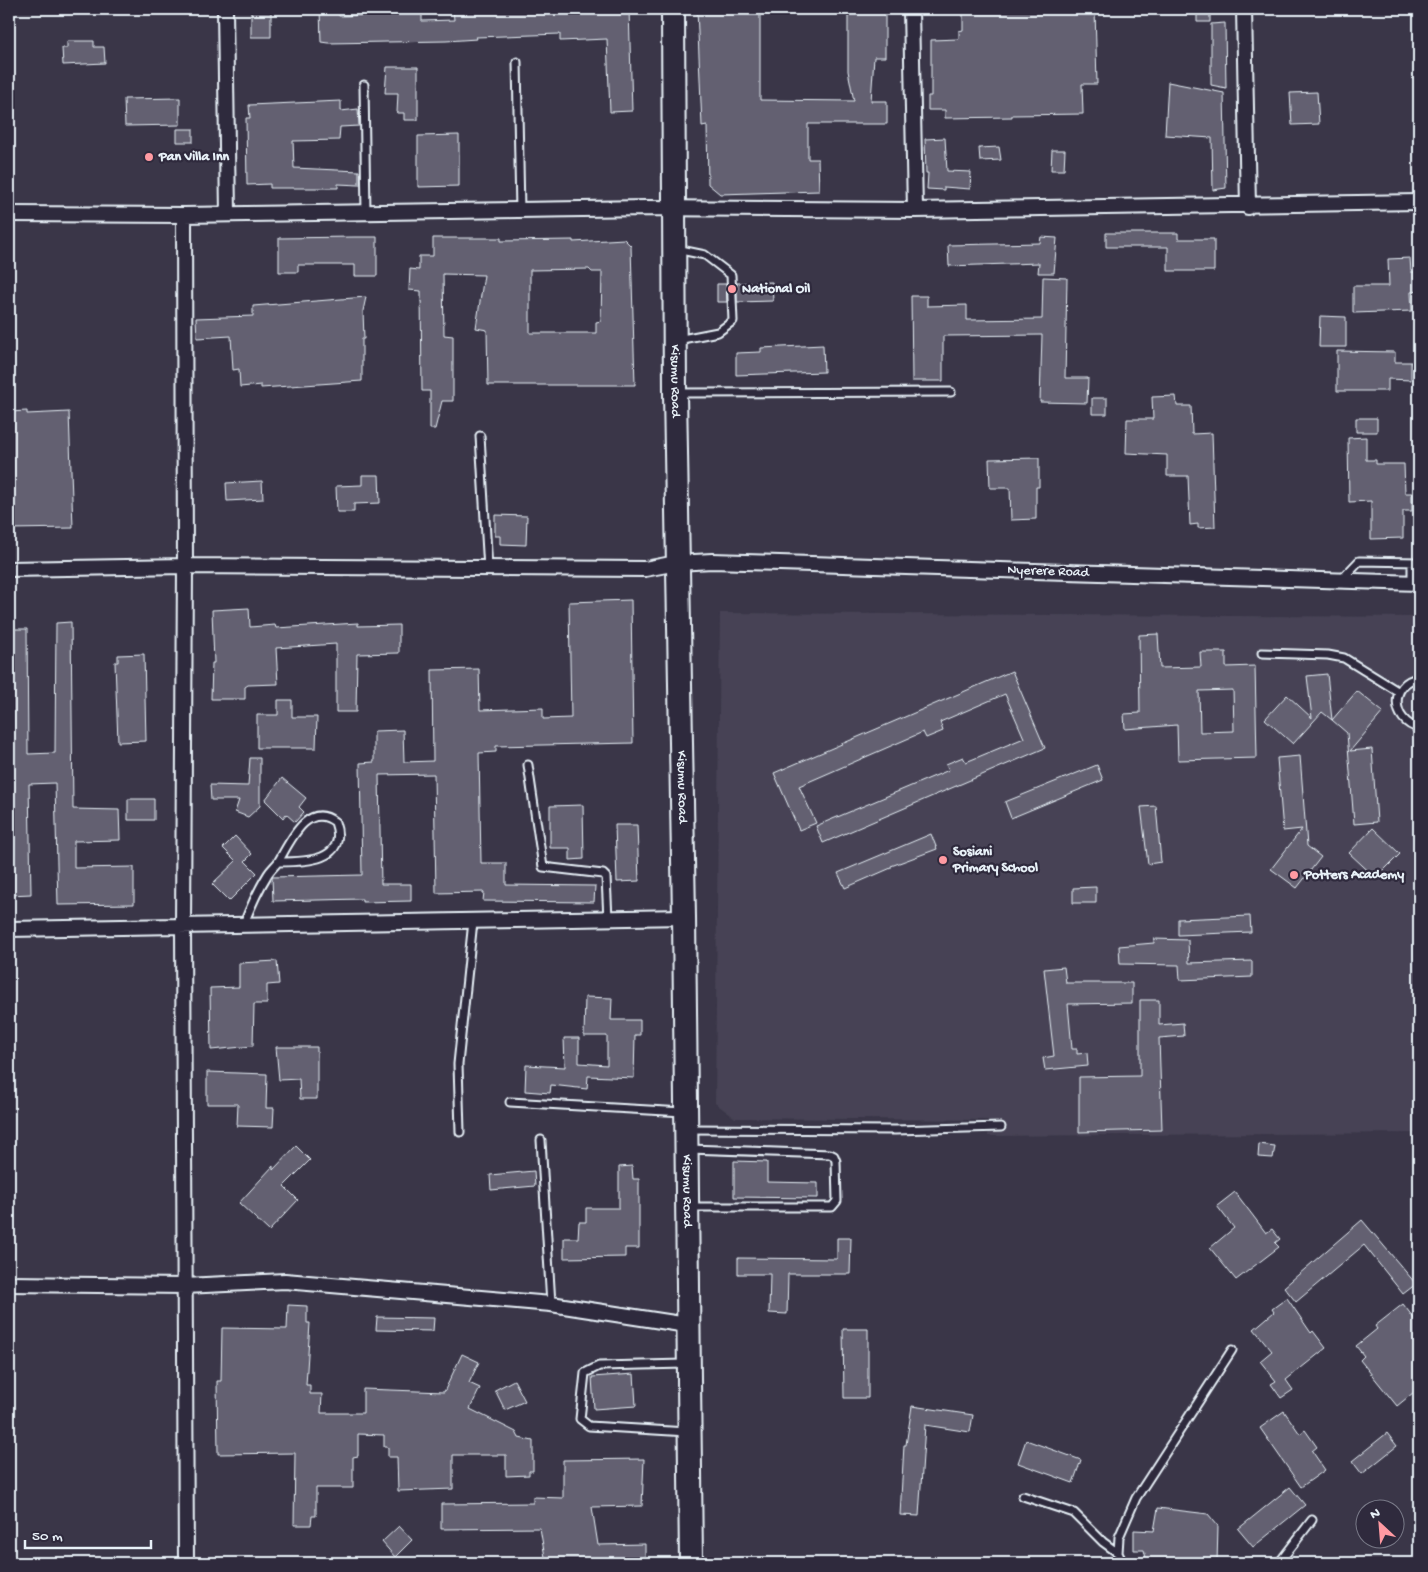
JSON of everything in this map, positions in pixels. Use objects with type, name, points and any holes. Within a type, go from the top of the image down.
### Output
[{"type":"highway","name":"Kisumu Road","points":[[673,9],[674,340],[684,917],[691,1563]]},
{"type":"street","points":[[225,9],[228,214]]},
{"type":"street","points":[[911,9],[915,210]]},
{"type":"street","points":[[1244,9],[1248,207]]},
{"type":"street","points":[[9,214],[184,215],[520,212],[646,208],[673,210],[702,208],[915,210],[1248,207],[1419,202]]},
{"type":"street","points":[[184,215],[186,566],[183,927],[186,1563]]},
{"type":"street","name":"Nyerere Road","points":[[9,569],[186,566],[645,570],[677,563],[712,561],[1415,583]]},
{"type":"street","points":[[9,929],[684,917]]},
{"type":"street","points":[[9,1284],[185,1286],[285,1281],[551,1304],[687,1324]]},
{"type":"lane","points":[[517,62],[520,212]]},
{"type":"lane","points":[[364,85],[366,213]]},
{"type":"lane","points":[[673,249],[705,255],[731,275],[733,321],[718,332],[674,340]]},
{"type":"lane","points":[[675,393],[729,391],[951,392]]},
{"type":"lane","points":[[480,436],[488,569]]},
{"type":"lane","points":[[1339,582],[1359,561],[1416,562],[1415,583]]},
{"type":"lane","points":[[1262,653],[1328,655],[1344,658],[1399,692]]},
{"type":"lane","points":[[1419,678],[1409,681],[1399,692],[1397,707],[1399,714],[1410,725],[1419,728]]},
{"type":"lane","points":[[528,765],[543,867],[603,874],[606,877],[608,919]]},
{"type":"lane","points":[[243,926],[264,881],[278,862],[288,841],[301,826],[321,816],[330,818],[335,822],[338,841],[334,849],[326,855],[317,859],[278,862]]},
{"type":"lane","points":[[460,1132],[458,1064],[473,921]]},
{"type":"lane","points":[[510,1102],[830,1154],[834,1156],[836,1161],[837,1201],[832,1207],[686,1207]]},
{"type":"lane","points":[[686,1130],[895,1130],[1001,1127]]},
{"type":"lane","points":[[541,1140],[551,1304]]},
{"type":"lane","points":[[1118,1553],[1119,1537],[1136,1498],[1232,1350]]},
{"type":"lane","points":[[688,1364],[599,1366],[590,1370],[585,1373],[580,1419],[589,1426],[689,1432]]},
{"type":"lane","points":[[1023,1496],[1074,1513],[1103,1542],[1118,1553],[1123,1563]]},
{"type":"lane","points":[[1279,1563],[1312,1520]]},
{"type":"shaded area","name":"Sosiani Primary School","points":[[720,613],[1419,617],[1419,1133],[988,1136],[989,1120],[735,1118],[715,1103]]},
{"type":"building","points":[[251,9],[271,9],[271,37],[251,37]]},
{"type":"building","points":[[320,9],[338,9],[339,16],[370,15],[370,9],[422,9],[422,21],[454,20],[453,9],[629,9],[632,111],[610,112],[607,39],[560,41],[560,34],[476,37],[477,39],[446,41],[328,43],[321,42]]},
{"type":"building","points":[[697,9],[760,9],[760,100],[854,101],[848,71],[848,9],[885,9],[885,57],[874,57],[871,101],[887,101],[887,124],[808,124],[808,159],[818,159],[819,191],[720,194],[708,184],[707,125],[702,126]]},
{"type":"building","points":[[963,9],[1095,9],[1097,84],[1082,84],[1083,114],[945,118],[945,110],[928,110],[928,96],[931,96],[931,40],[959,39],[959,31],[963,30]]},
{"type":"building","points":[[1197,9],[1210,9],[1210,22],[1197,22]]},
{"type":"building","points":[[1225,23],[1226,88],[1211,85],[1211,24]]},
{"type":"building","points":[[67,41],[94,41],[94,47],[104,47],[105,63],[63,65],[62,48],[67,48]]},
{"type":"building","points":[[387,67],[418,67],[418,120],[404,120],[404,113],[397,113],[398,93],[385,93]]},
{"type":"building","points":[[1168,82],[1224,93],[1226,188],[1213,190],[1212,138],[1165,135]]},
{"type":"building","points":[[1317,92],[1319,124],[1292,125],[1290,93]]},
{"type":"building","points":[[180,98],[180,125],[125,126],[124,99]]},
{"type":"building","points":[[341,101],[341,111],[358,109],[359,126],[340,127],[339,140],[293,141],[294,168],[359,171],[359,185],[338,184],[338,188],[270,188],[270,184],[247,185],[246,118],[250,118],[249,105]]},
{"type":"building","points":[[177,129],[193,129],[193,142],[177,142]]},
{"type":"building","points":[[459,135],[459,186],[418,187],[418,136]]},
{"type":"building","points":[[945,138],[947,171],[971,172],[970,189],[944,187],[944,190],[927,189],[928,173],[926,173],[925,139]]},
{"type":"building","points":[[999,147],[1001,160],[980,161],[979,148]]},
{"type":"building","points":[[1052,150],[1065,150],[1064,170],[1051,170]]},
{"type":"building","points":[[1106,233],[1178,233],[1178,239],[1214,239],[1214,271],[1168,271],[1168,247],[1106,247]]},
{"type":"building","points":[[377,237],[377,276],[355,276],[355,265],[298,265],[298,272],[279,272],[279,238]]},
{"type":"building","points":[[1041,237],[1057,238],[1054,273],[1038,273],[1039,263],[949,266],[948,245],[1040,243]]},
{"type":"building","points":[[433,238],[501,238],[501,241],[573,240],[573,242],[624,239],[631,246],[635,385],[488,385],[487,330],[476,328],[484,275],[443,274],[444,335],[453,336],[453,401],[442,401],[435,429],[430,429],[430,391],[422,391],[421,291],[409,290],[410,269],[419,270],[419,256],[433,256]],"holes":[[[589,269],[592,272],[602,272],[601,321],[596,322],[596,333],[530,333],[530,270]]]},
{"type":"building","points":[[1410,258],[1411,272],[1419,272],[1419,291],[1411,292],[1412,311],[1353,313],[1353,286],[1389,286],[1388,259]]},
{"type":"building","points":[[1043,277],[1067,278],[1065,378],[1088,378],[1087,403],[1040,402],[1042,335],[943,336],[943,381],[912,381],[911,296],[927,296],[927,306],[967,305],[967,320],[1042,319]]},
{"type":"building","points":[[772,282],[773,301],[737,302],[737,283]]},
{"type":"building","points":[[717,284],[726,284],[727,302],[717,302]]},
{"type":"building","points":[[366,297],[363,311],[362,381],[261,388],[261,385],[240,387],[239,369],[233,370],[231,336],[197,338],[196,318],[253,316],[253,306]]},
{"type":"building","points":[[1320,316],[1346,317],[1346,347],[1319,347]]},
{"type":"building","points":[[823,345],[824,372],[736,375],[736,353],[761,352],[761,348]]},
{"type":"building","points":[[1337,351],[1395,352],[1395,362],[1411,362],[1411,380],[1388,379],[1388,391],[1337,391]]},
{"type":"building","points":[[1176,396],[1177,406],[1191,406],[1192,434],[1212,433],[1215,527],[1198,528],[1198,524],[1190,525],[1188,476],[1167,476],[1167,455],[1126,453],[1127,419],[1153,419],[1152,397]]},
{"type":"building","points":[[1092,398],[1107,398],[1107,414],[1092,414]]},
{"type":"building","points":[[27,411],[27,414],[69,412],[73,528],[9,529],[9,412]]},
{"type":"building","points":[[1356,418],[1377,418],[1377,432],[1356,432]]},
{"type":"building","points":[[1366,437],[1366,460],[1376,460],[1376,464],[1404,464],[1405,493],[1412,493],[1412,511],[1403,511],[1403,538],[1371,539],[1371,501],[1349,502],[1348,438]]},
{"type":"building","points":[[1039,458],[1039,487],[1036,487],[1036,519],[1011,520],[1010,488],[990,488],[989,459]]},
{"type":"building","points":[[362,475],[379,475],[380,503],[354,504],[354,512],[337,512],[336,486],[362,485]]},
{"type":"building","points":[[262,481],[263,499],[227,501],[226,483]]},
{"type":"building","points":[[495,515],[527,516],[526,545],[500,544],[500,536],[495,536]]},
{"type":"building","points":[[631,600],[633,743],[496,746],[496,752],[479,753],[481,863],[506,863],[506,885],[595,886],[594,902],[483,901],[484,892],[436,893],[434,774],[379,775],[381,884],[411,884],[411,901],[362,902],[362,899],[273,901],[272,877],[362,875],[360,763],[374,762],[374,731],[403,730],[404,762],[433,761],[432,670],[479,669],[480,710],[543,708],[543,719],[571,718],[569,602]]},
{"type":"building","points":[[249,608],[250,627],[275,625],[276,628],[358,623],[358,626],[399,625],[399,653],[357,654],[356,712],[336,712],[336,644],[276,648],[278,684],[248,685],[245,687],[245,699],[211,699],[212,663],[214,663],[212,610]]},
{"type":"building","points":[[71,622],[73,809],[119,810],[120,840],[74,841],[74,868],[134,867],[134,904],[58,905],[55,783],[29,784],[31,894],[10,895],[9,629],[27,629],[28,754],[55,753],[56,623]]},
{"type":"building","points":[[1158,634],[1160,668],[1201,667],[1200,652],[1226,652],[1226,667],[1255,666],[1257,758],[1178,760],[1177,725],[1125,729],[1124,714],[1140,713],[1139,635]],"holes":[[[1233,690],[1234,731],[1200,732],[1199,691]]]},
{"type":"building","points":[[144,654],[146,741],[118,742],[115,662],[118,662],[118,655]]},
{"type":"building","points":[[1012,671],[1045,748],[823,843],[816,826],[949,770],[946,764],[963,757],[966,762],[1024,738],[1005,694],[940,722],[943,731],[926,738],[923,732],[799,786],[816,823],[799,830],[774,773]]},
{"type":"building","points":[[1327,674],[1332,720],[1322,712],[1293,744],[1265,719],[1287,695],[1312,718],[1307,676]]},
{"type":"building","points":[[1357,691],[1383,712],[1350,751],[1372,749],[1377,822],[1354,824],[1347,733],[1332,720]]},
{"type":"building","points":[[278,700],[292,700],[292,717],[317,717],[316,748],[257,748],[257,715],[278,715]]},
{"type":"building","points":[[1300,756],[1307,846],[1321,857],[1297,888],[1271,869],[1302,829],[1283,831],[1277,758]]},
{"type":"building","points":[[250,758],[260,758],[260,806],[248,817],[235,812],[239,800],[211,800],[210,785],[248,786]]},
{"type":"building","points":[[1097,765],[1103,780],[1011,818],[1005,802]]},
{"type":"building","points":[[282,778],[306,798],[299,807],[304,812],[295,822],[286,814],[283,818],[265,800]]},
{"type":"building","points":[[128,799],[154,799],[154,820],[128,820]]},
{"type":"building","points":[[583,805],[584,859],[570,860],[570,848],[550,848],[550,806]]},
{"type":"building","points":[[1156,806],[1161,862],[1148,864],[1141,807]]},
{"type":"building","points":[[615,825],[637,825],[639,881],[617,882]]},
{"type":"building","points":[[1373,828],[1400,854],[1376,878],[1349,853]]},
{"type":"building","points":[[931,834],[937,849],[891,866],[891,868],[845,888],[838,873]]},
{"type":"building","points":[[235,836],[252,854],[245,861],[257,873],[229,901],[212,884],[236,861],[223,848]]},
{"type":"building","points":[[1096,887],[1096,903],[1073,903],[1073,888]]},
{"type":"building","points":[[1250,916],[1251,932],[1178,935],[1178,919]]},
{"type":"building","points":[[1154,939],[1188,940],[1189,963],[1252,961],[1252,977],[1180,980],[1179,965],[1120,964],[1119,946],[1154,943]]},
{"type":"building","points":[[277,961],[279,984],[267,985],[267,1004],[254,1004],[253,1046],[211,1050],[210,988],[239,987],[239,963]]},
{"type":"building","points":[[1064,967],[1066,983],[1132,983],[1132,1003],[1068,1004],[1072,1049],[1077,1049],[1077,1054],[1087,1053],[1088,1066],[1045,1070],[1043,1058],[1054,1056],[1044,969]]},
{"type":"building","points":[[585,997],[612,998],[611,1020],[640,1020],[640,1035],[635,1035],[634,1078],[588,1076],[587,1089],[551,1085],[550,1093],[525,1091],[526,1065],[565,1067],[564,1038],[579,1038],[579,1063],[607,1065],[607,1036],[584,1036]]},
{"type":"building","points":[[1140,1000],[1159,1000],[1159,1025],[1183,1023],[1184,1036],[1159,1038],[1162,1130],[1079,1132],[1079,1077],[1140,1076]]},
{"type":"building","points":[[276,1047],[317,1047],[317,1099],[300,1099],[299,1079],[279,1080]]},
{"type":"building","points":[[207,1072],[267,1074],[266,1108],[274,1108],[273,1127],[237,1126],[238,1104],[207,1104]]},
{"type":"building","points":[[1259,1144],[1275,1146],[1273,1158],[1258,1157]]},
{"type":"building","points":[[296,1146],[310,1160],[284,1186],[298,1200],[269,1231],[239,1203],[273,1166],[273,1170]]},
{"type":"building","points":[[734,1161],[767,1162],[767,1182],[818,1183],[818,1198],[734,1197]]},
{"type":"building","points":[[632,1166],[633,1179],[639,1179],[639,1248],[625,1248],[625,1257],[564,1258],[564,1238],[578,1238],[579,1222],[586,1222],[586,1208],[619,1208],[619,1167]]},
{"type":"building","points":[[534,1171],[535,1186],[491,1190],[490,1175]]},
{"type":"building","points":[[1235,1192],[1266,1233],[1272,1229],[1280,1239],[1275,1243],[1279,1247],[1236,1280],[1210,1248],[1234,1228],[1217,1206]]},
{"type":"building","points":[[1362,1220],[1416,1284],[1403,1294],[1364,1245],[1296,1302],[1284,1287]]},
{"type":"building","points":[[837,1238],[851,1238],[850,1274],[788,1274],[787,1314],[769,1313],[770,1274],[738,1274],[738,1258],[837,1259]]},
{"type":"building","points":[[1287,1298],[1311,1333],[1313,1331],[1326,1348],[1286,1380],[1293,1390],[1281,1398],[1271,1384],[1276,1381],[1260,1361],[1272,1351],[1254,1329],[1274,1312],[1272,1309]]},
{"type":"building","points":[[1403,1304],[1419,1325],[1419,1388],[1397,1406],[1360,1360],[1364,1356],[1356,1346],[1377,1329],[1375,1326]]},
{"type":"building","points":[[288,1305],[307,1306],[307,1323],[310,1323],[306,1385],[310,1385],[310,1394],[322,1394],[321,1413],[363,1413],[363,1389],[444,1392],[462,1354],[479,1362],[469,1383],[480,1388],[470,1409],[516,1432],[519,1438],[533,1441],[533,1471],[529,1471],[529,1475],[506,1476],[506,1455],[453,1455],[453,1489],[398,1491],[397,1457],[388,1457],[388,1447],[384,1447],[384,1435],[358,1434],[358,1456],[353,1457],[353,1488],[316,1488],[316,1516],[312,1516],[311,1525],[294,1525],[295,1453],[218,1454],[217,1381],[221,1381],[222,1328],[287,1329]]},
{"type":"building","points":[[377,1317],[434,1318],[433,1331],[376,1330]]},
{"type":"building","points":[[843,1329],[868,1329],[868,1398],[844,1398]]},
{"type":"building","points":[[634,1374],[636,1406],[594,1409],[592,1377]]},
{"type":"building","points":[[514,1380],[525,1401],[505,1410],[495,1390]]},
{"type":"building","points":[[912,1406],[973,1415],[970,1432],[925,1425],[919,1516],[900,1515],[904,1445],[906,1445]]},
{"type":"building","points":[[1284,1411],[1300,1434],[1305,1430],[1317,1447],[1312,1451],[1325,1470],[1301,1487],[1260,1428]]},
{"type":"building","points":[[1387,1433],[1397,1446],[1362,1474],[1352,1461]]},
{"type":"building","points":[[1026,1440],[1081,1460],[1073,1483],[1018,1463]]},
{"type":"building","points":[[644,1459],[642,1506],[592,1507],[598,1545],[645,1544],[645,1563],[546,1563],[540,1528],[441,1529],[441,1504],[533,1503],[533,1497],[563,1498],[563,1460]]},
{"type":"building","points":[[1290,1487],[1305,1505],[1253,1547],[1238,1529]]},
{"type":"building","points":[[1158,1508],[1208,1514],[1218,1526],[1217,1563],[1151,1563],[1146,1558],[1144,1550],[1134,1550],[1134,1530],[1154,1531]]},
{"type":"building","points":[[399,1526],[412,1540],[395,1557],[382,1542]]},
{"type":"place","name":"Pan Villa Inn","points":[[149,157]]},
{"type":"place","name":"National Oil","points":[[732,289]]},
{"type":"place","name":"Sosiani Primary School","points":[[943,860]]},
{"type":"place","name":"Potters Academy","points":[[1294,875]]}]
